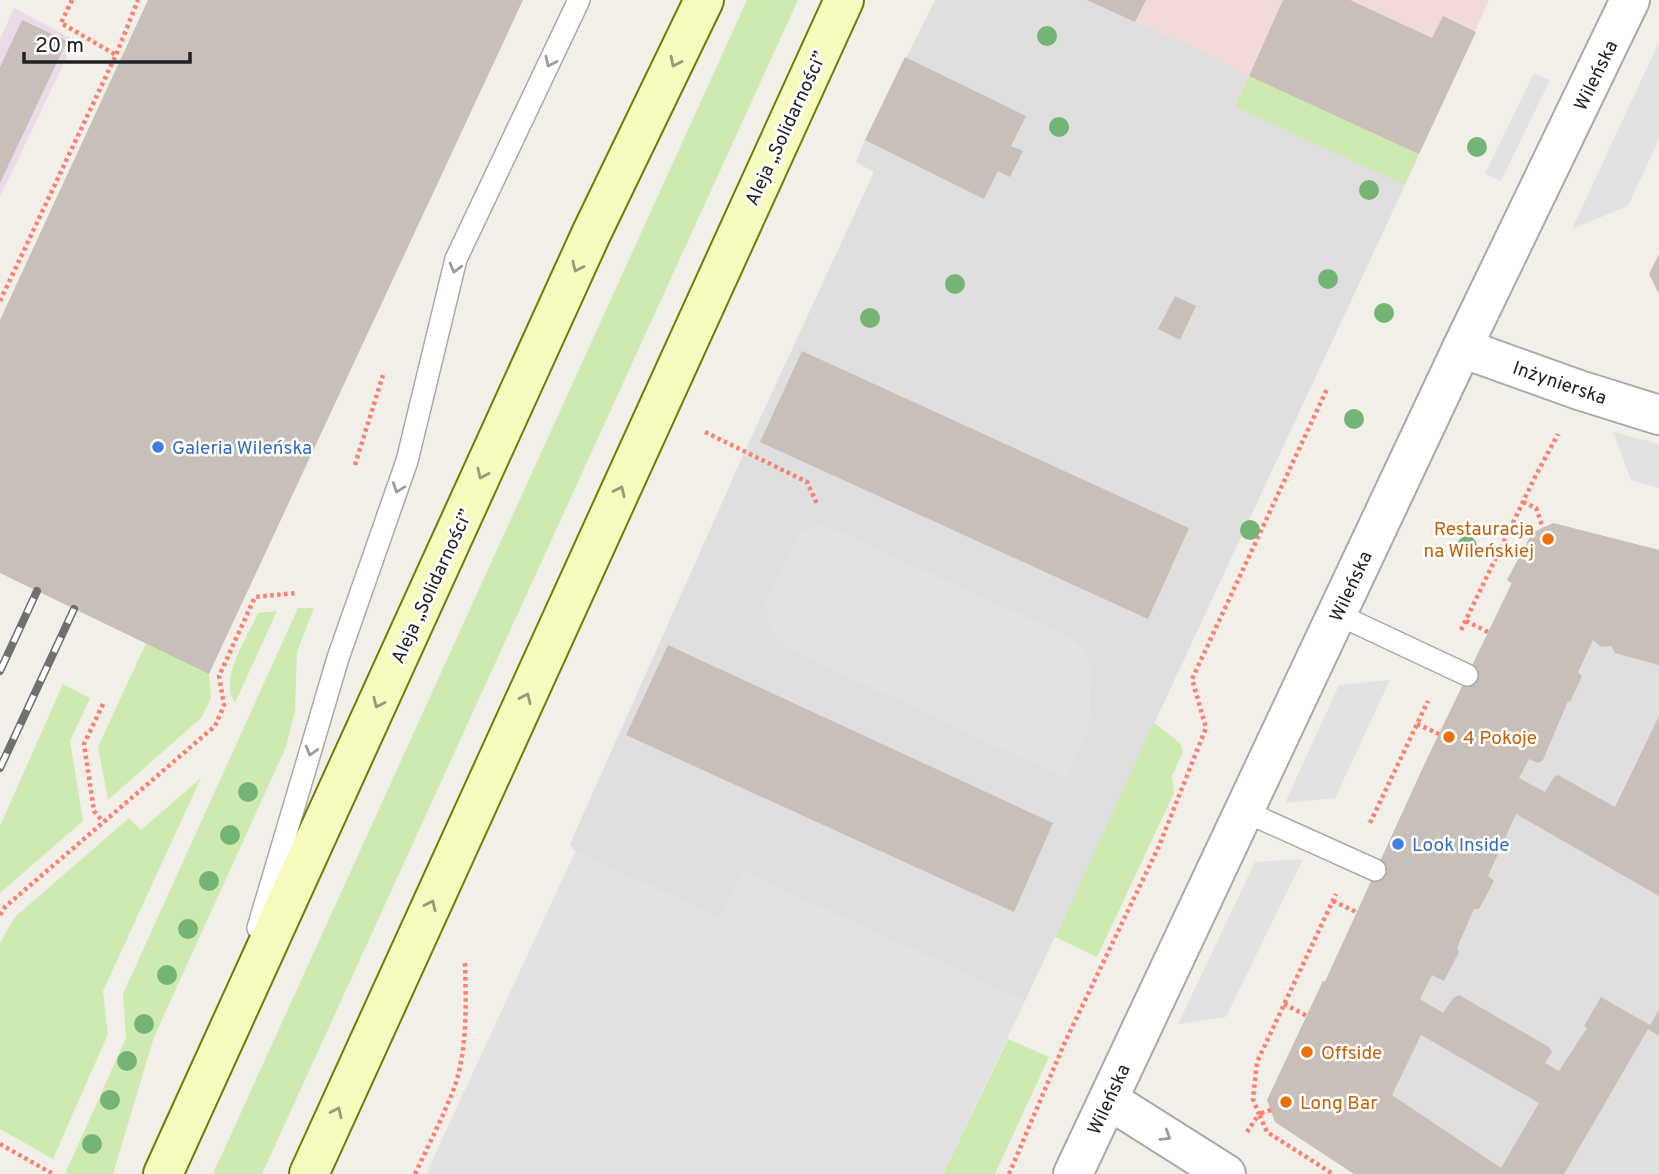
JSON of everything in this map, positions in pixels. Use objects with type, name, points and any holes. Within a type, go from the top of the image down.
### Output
[{"type":"main road","name":"Aleja „Solidarności”","points":[[163,1174],[592,234],[704,0]]},
{"type":"main road","name":"Aleja „Solidarności”","points":[[309,1174],[844,0]]},
{"type":"street","name":"Wileńska","points":[[1073,1174],[1462,348],[1630,0]]},
{"type":"street","name":"Inżynierska","points":[[1462,348],[1659,415]]},
{"type":"street","points":[[1109,1100],[1224,1173]]},
{"type":"lane","points":[[228,1032],[338,658],[407,461],[456,259],[579,0]]},
{"type":"lane","points":[[1337,614],[1467,675]]},
{"type":"lane","points":[[1244,811],[1375,870]]},
{"type":"path","points":[[72,0],[61,23],[116,55]]},
{"type":"path","points":[[0,301],[116,55],[138,0]]},
{"type":"path","points":[[1009,1174],[1065,1042],[1159,846],[1206,727],[1192,679],[1327,389]]},
{"type":"path","points":[[1332,1174],[1267,1132],[1253,1099],[1256,1062],[1523,502],[1560,431]]},
{"type":"path","points":[[705,432],[807,482],[817,504]]},
{"type":"path","points":[[1523,502],[1536,508],[1544,528]]},
{"type":"path","points":[[0,915],[5,907],[215,726],[224,705],[219,676],[255,597],[296,593]]},
{"type":"path","points":[[1466,621],[1488,632]]},
{"type":"path","points":[[103,704],[84,744],[94,811],[103,822]]},
{"type":"path","points":[[1417,724],[1439,734]]},
{"type":"path","points":[[1333,901],[1356,912]]},
{"type":"path","points":[[415,1174],[454,1088],[462,1051],[466,1008],[465,962]]},
{"type":"path","points":[[1284,1004],[1307,1016]]},
{"type":"path","points":[[1224,1173],[1259,1114],[1271,1110]]},
{"type":"path","points":[[0,1144],[53,1174]]},
{"type":"shaded area","points":[[935,0],[1087,0],[1194,47],[1249,76],[1235,107],[1405,185],[1025,1001],[743,872],[721,918],[575,852],[570,844],[745,451],[874,172],[856,162]]},
{"type":"shaded area","points":[[1087,0],[1489,0],[1405,185],[1235,107],[1248,76],[1194,47]]},
{"type":"shaded area","points":[[14,8],[75,40],[0,197],[0,39]]},
{"type":"shaded area","points":[[1659,42],[1659,139],[1628,206],[1572,229]]},
{"type":"shaded area","points":[[1534,73],[1550,80],[1501,181],[1485,174]]},
{"type":"shaded area","points":[[1613,432],[1659,444],[1659,488],[1631,480]]},
{"type":"shaded area","points":[[1553,523],[1659,550],[1659,1174],[1354,1174],[1275,1122],[1267,1100],[1511,584],[1507,580],[1532,533]]},
{"type":"shaded area","points":[[823,524],[1072,638],[1087,653],[1091,677],[1089,731],[1066,779],[785,647],[768,625],[766,603],[800,531]]},
{"type":"shaded area","points":[[1390,680],[1335,798],[1285,803],[1339,685]]},
{"type":"shaded area","points":[[575,852],[720,917],[743,872],[1025,1001],[943,1174],[426,1174]]},
{"type":"shaded area","points":[[1303,859],[1226,1017],[1178,1024],[1255,862]]},
{"type":"green space","points":[[747,0],[798,0],[262,1174],[213,1174]]},
{"type":"green space","points":[[1249,76],[1419,154],[1405,185],[1235,107]]},
{"type":"green space","points":[[298,608],[314,608],[297,652],[295,711],[286,747],[154,1037],[113,1174],[65,1174],[126,1038],[123,994]]},
{"type":"green space","points":[[277,611],[235,703],[230,683],[241,646],[258,613]]},
{"type":"green space","points":[[146,643],[209,674],[211,698],[202,717],[108,800],[98,747]]},
{"type":"green space","points":[[63,684],[90,698],[70,741],[83,821],[0,893],[0,826]]},
{"type":"green space","points":[[1154,723],[1180,743],[1183,752],[1172,776],[1174,793],[1097,957],[1055,937]]},
{"type":"green space","points":[[201,778],[103,991],[108,1034],[53,1159],[0,1129],[0,943],[15,917],[129,818],[141,830]]},
{"type":"green space","points":[[1008,1039],[1049,1057],[995,1174],[943,1174]]},
{"type":"building","name":"Galeria Wileńska","points":[[148,0],[523,0],[209,674],[0,573],[0,320]]},
{"type":"building","points":[[1087,0],[1146,0],[1135,22]]},
{"type":"building","points":[[1283,0],[1350,0],[1432,38],[1443,16],[1476,32],[1419,154],[1249,76]]},
{"type":"building","points":[[22,20],[67,41],[0,183],[0,67]]},
{"type":"building","points":[[905,57],[1026,116],[1011,146],[1023,151],[1010,177],[998,171],[984,199],[865,140]]},
{"type":"building","points":[[1659,254],[1659,294],[1649,274]]},
{"type":"building","points":[[1175,296],[1196,306],[1180,340],[1158,329]]},
{"type":"building","points":[[802,351],[1189,528],[1148,619],[760,442]]},
{"type":"building","points":[[1553,523],[1659,550],[1659,665],[1615,653],[1611,646],[1601,647],[1593,640],[1578,672],[1582,676],[1570,702],[1568,701],[1543,760],[1538,763],[1529,759],[1519,778],[1545,792],[1558,775],[1615,807],[1659,716],[1659,896],[1516,814],[1488,876],[1494,881],[1479,909],[1474,909],[1457,948],[1459,952],[1444,981],[1432,975],[1420,999],[1443,1013],[1453,998],[1459,995],[1549,1047],[1552,1052],[1545,1063],[1559,1071],[1587,1028],[1584,1026],[1601,997],[1650,1025],[1659,1010],[1659,1036],[1648,1029],[1564,1174],[1354,1174],[1275,1122],[1267,1100],[1512,583],[1507,580],[1532,533]],"holes":[[[1421,1035],[1539,1103],[1501,1168],[1392,1095]]]},
{"type":"building","points":[[668,645],[1053,823],[1014,912],[626,735]]},
{"type":"railway","points":[[0,671],[37,591]]},
{"type":"railway","points":[[0,768],[74,609]]},
{"type":"place","name":"Galeria Wileńska","points":[[158,447]]},
{"type":"place","name":"Restauracja na Wileńskiej","points":[[1548,539]]},
{"type":"place","name":"4 Pokoje","points":[[1449,737]]},
{"type":"place","name":"Look Inside","points":[[1398,844]]},
{"type":"place","name":"Offside","points":[[1307,1052]]},
{"type":"place","name":"Long Bar","points":[[1286,1102]]}]
